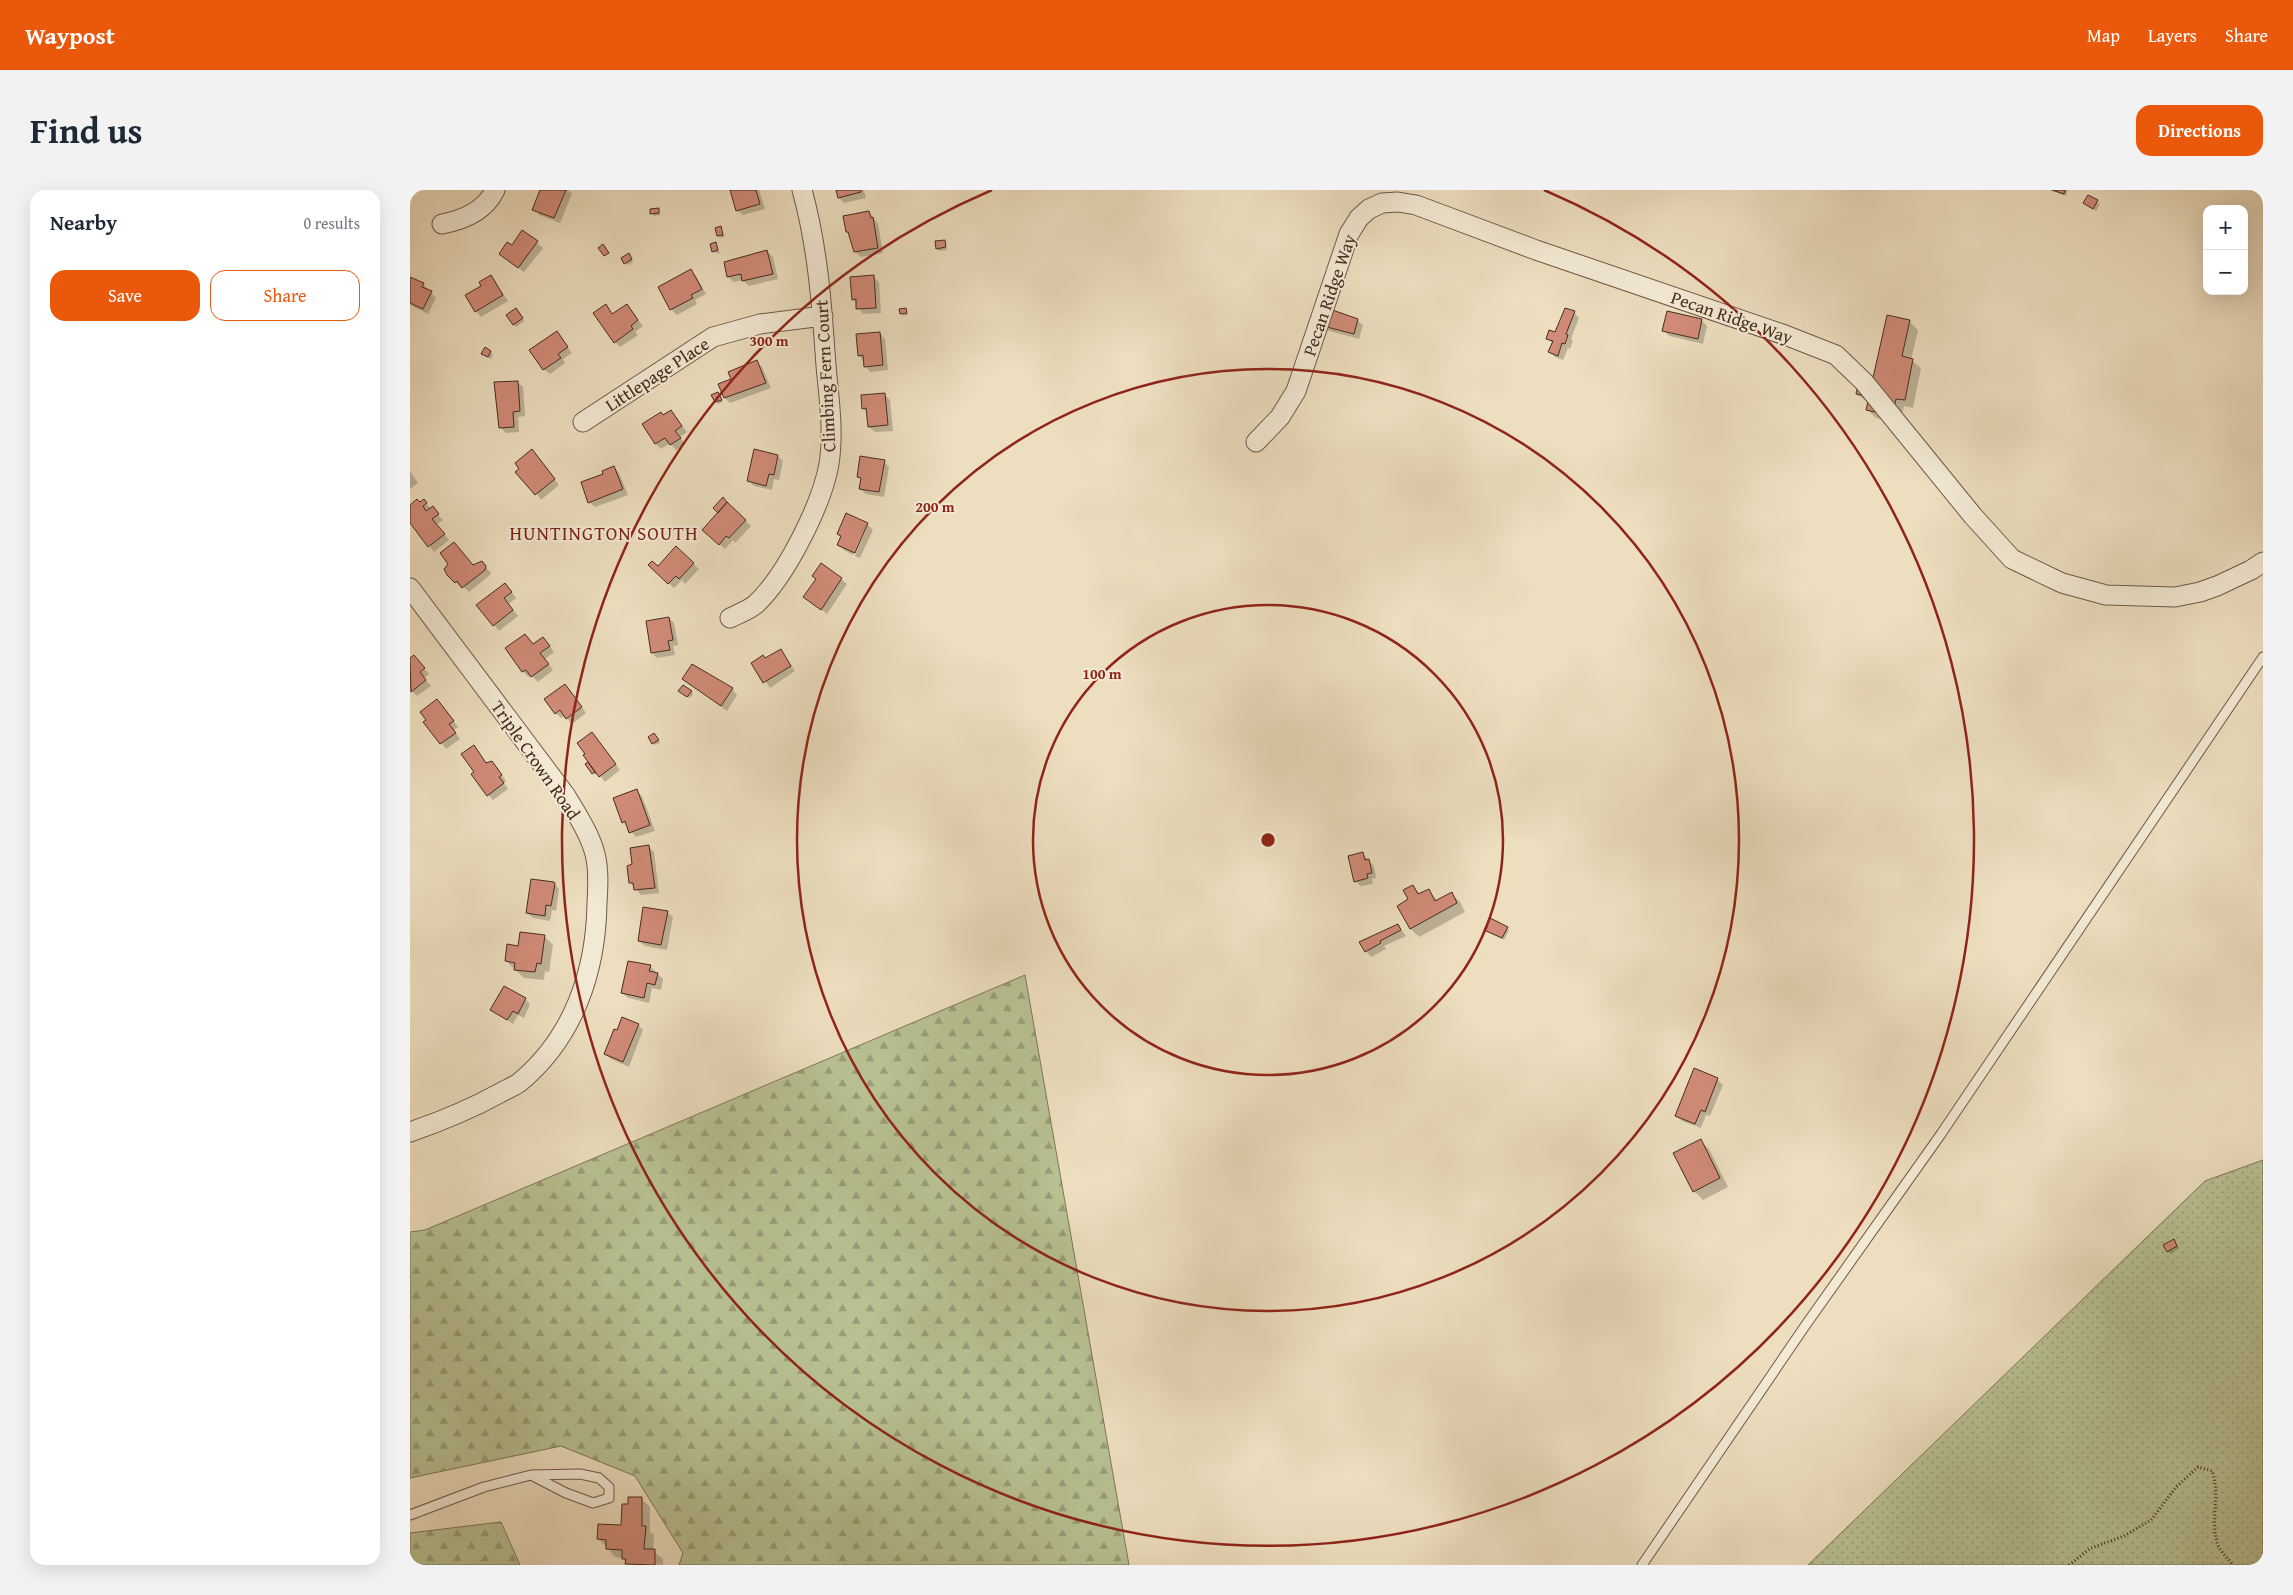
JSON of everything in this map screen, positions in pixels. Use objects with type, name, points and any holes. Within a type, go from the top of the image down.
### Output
[{"type":"street","points":[[442,224],[461,221],[477,212],[495,190]]},
{"type":"street","name":"Climbing Fern Court","points":[[730,618],[756,604],[784,568],[815,510],[825,482],[829,463],[831,431],[818,262],[802,190]]},
{"type":"street","name":"Pecan Ridge Way","points":[[1256,442],[1280,417],[1296,392],[1349,234],[1358,218],[1369,208],[1382,203],[1398,202],[1416,205],[1545,253],[1786,334],[1836,355],[1864,382],[1973,516],[2012,558],[2062,583],[2106,595],[2175,597],[2217,586],[2252,570],[2263,562]]},
{"type":"street","name":"Littlepage Place","points":[[583,422],[713,337],[760,324],[822,316]]},
{"type":"street","name":"Triple Crown Road","points":[[410,588],[566,796],[579,818],[595,853],[598,880],[597,919],[593,955],[578,1003],[566,1030],[552,1050],[520,1082],[450,1118],[410,1132]]},
{"type":"lane","points":[[1642,1565],[1908,1180],[2263,657]]},
{"type":"lane","points":[[410,1515],[484,1487],[531,1475],[580,1474],[599,1478],[609,1487],[609,1498],[593,1503],[566,1493],[531,1475]]},
{"type":"path","points":[[2069,1565],[2091,1548],[2124,1536],[2150,1520],[2177,1486],[2198,1467],[2212,1471],[2217,1485],[2214,1513],[2217,1543],[2233,1565]]},
{"type":"green space","points":[[1025,975],[1129,1565],[679,1565],[683,1553],[635,1476],[561,1446],[410,1478],[410,1232],[425,1230]]},
{"type":"green space","points":[[2263,1160],[2263,1565],[1808,1565],[2205,1181]]},
{"type":"green space","points":[[501,1522],[520,1565],[410,1565],[410,1533]]},
{"type":"building","points":[[540,190],[566,190],[554,218],[532,210]]},
{"type":"building","points":[[730,190],[756,190],[760,204],[736,211]]},
{"type":"building","points":[[836,190],[861,190],[861,192],[838,198]]},
{"type":"building","points":[[2052,190],[2065,190],[2064,194]]},
{"type":"building","points":[[2088,195],[2098,200],[2093,209],[2083,203]]},
{"type":"building","points":[[659,208],[659,213],[650,214],[650,209]]},
{"type":"building","points":[[869,211],[871,218],[873,217],[878,248],[854,252],[848,232],[846,232],[843,216]]},
{"type":"building","points":[[721,226],[723,235],[717,236],[715,228]]},
{"type":"building","points":[[522,230],[538,241],[518,268],[499,254],[507,242],[512,245]]},
{"type":"building","points":[[945,240],[946,247],[936,249],[935,241]]},
{"type":"building","points":[[716,242],[718,250],[712,252],[710,244]]},
{"type":"building","points":[[603,244],[609,253],[604,256],[598,248]]},
{"type":"building","points":[[767,250],[773,274],[742,281],[741,274],[727,277],[724,262]]},
{"type":"building","points":[[629,253],[632,259],[624,264],[621,258]]},
{"type":"building","points":[[691,269],[702,289],[691,295],[693,298],[670,310],[658,287]]},
{"type":"building","points":[[491,275],[503,295],[475,312],[465,295],[481,286],[479,282]]},
{"type":"building","points":[[874,275],[876,308],[856,309],[856,299],[852,300],[850,277]]},
{"type":"building","points":[[410,277],[424,283],[422,287],[432,291],[423,309],[410,303]]},
{"type":"building","points":[[606,304],[612,314],[627,304],[638,320],[631,326],[633,329],[614,343],[593,313]]},
{"type":"building","points":[[1324,307],[1358,319],[1354,334],[1319,325]]},
{"type":"building","points":[[516,308],[523,318],[513,325],[506,315]]},
{"type":"building","points":[[906,308],[907,313],[900,314],[899,309]]},
{"type":"building","points":[[1565,308],[1575,311],[1566,334],[1568,335],[1565,344],[1562,343],[1558,356],[1548,352],[1553,341],[1546,339],[1549,330],[1555,332]]},
{"type":"building","points":[[1667,311],[1702,319],[1698,339],[1662,331]]},
{"type":"building","points":[[1887,315],[1910,320],[1902,356],[1913,359],[1905,400],[1896,399],[1892,416],[1866,410],[1869,397],[1856,394],[1860,375],[1873,378]]},
{"type":"building","points":[[557,331],[568,347],[558,354],[561,358],[543,370],[529,350]]},
{"type":"building","points":[[880,332],[883,365],[864,367],[863,355],[858,356],[856,334]]},
{"type":"building","points":[[485,347],[491,351],[488,357],[481,354]]},
{"type":"building","points":[[757,360],[766,383],[724,398],[718,384],[731,379],[728,372]]},
{"type":"building","points":[[518,381],[520,411],[513,412],[514,427],[499,428],[494,382]]},
{"type":"building","points":[[718,392],[722,400],[715,402],[711,395]]},
{"type":"building","points":[[885,393],[888,425],[868,427],[866,408],[862,409],[861,395]]},
{"type":"building","points":[[671,410],[682,426],[675,431],[681,438],[670,445],[665,438],[655,444],[642,424],[661,412],[663,415]]},
{"type":"building","points":[[532,449],[555,479],[535,495],[515,472],[519,469],[515,463]]},
{"type":"building","points":[[754,449],[778,455],[774,475],[769,474],[766,486],[747,481]]},
{"type":"building","points":[[860,456],[885,460],[879,492],[859,489],[861,478],[857,477]]},
{"type":"building","points":[[614,466],[623,489],[588,503],[581,482],[603,474],[602,471]]},
{"type":"building","points":[[723,497],[727,502],[718,513],[713,508]]},
{"type":"building","points":[[417,499],[420,502],[424,499],[427,503],[423,506],[426,511],[433,506],[439,514],[432,519],[445,534],[428,547],[410,523],[410,505]]},
{"type":"building","points":[[727,502],[746,520],[729,538],[726,536],[719,545],[702,530]]},
{"type":"building","points":[[846,513],[868,523],[855,553],[837,545],[841,536],[837,534]]},
{"type":"building","points":[[454,542],[473,565],[482,561],[486,566],[485,570],[462,588],[457,581],[455,583],[447,575],[444,569],[448,564],[440,553]]},
{"type":"building","points":[[676,546],[694,563],[679,579],[676,576],[668,584],[648,565],[652,561],[658,566]]},
{"type":"building","points":[[821,563],[842,578],[821,610],[803,597],[816,579],[812,576]]},
{"type":"building","points":[[505,583],[512,592],[504,598],[513,610],[493,626],[476,605]]},
{"type":"building","points":[[669,617],[673,640],[668,641],[670,650],[651,653],[646,621]]},
{"type":"building","points":[[525,634],[533,644],[543,637],[550,646],[540,653],[549,664],[531,677],[526,670],[522,672],[505,648]]},
{"type":"building","points":[[781,649],[791,666],[763,683],[751,663],[763,655],[765,658]]},
{"type":"building","points":[[414,655],[425,668],[420,672],[426,680],[411,692],[410,658]]},
{"type":"building","points":[[692,664],[733,688],[721,706],[682,679]]},
{"type":"building","points":[[565,684],[582,707],[566,719],[560,710],[555,714],[544,699]]},
{"type":"building","points":[[683,685],[692,691],[687,697],[678,691]]},
{"type":"building","points":[[437,699],[454,721],[449,724],[456,733],[440,744],[423,722],[426,720],[420,712]]},
{"type":"building","points":[[592,732],[616,764],[599,777],[577,743]]},
{"type":"building","points":[[654,733],[659,740],[652,744],[648,737]]},
{"type":"building","points":[[474,745],[486,763],[492,761],[502,775],[499,777],[504,783],[487,796],[471,774],[474,772],[461,754]]},
{"type":"building","points":[[588,762],[595,772],[592,774],[585,764]]},
{"type":"building","points":[[637,789],[650,825],[629,833],[625,821],[622,823],[613,798]]},
{"type":"building","points":[[649,845],[655,888],[634,890],[633,883],[629,883],[627,866],[632,864],[630,848]]},
{"type":"building","points":[[1363,852],[1365,860],[1369,859],[1372,873],[1367,874],[1368,878],[1354,882],[1348,856]]},
{"type":"building","points":[[531,879],[554,882],[555,884],[551,906],[546,905],[545,916],[526,913]]},
{"type":"building","points":[[1413,885],[1418,894],[1429,889],[1435,901],[1452,892],[1457,903],[1410,929],[1397,906],[1408,899],[1403,890]]},
{"type":"building","points":[[643,907],[668,911],[661,945],[638,941]]},
{"type":"building","points":[[1490,918],[1508,927],[1502,938],[1484,930]]},
{"type":"building","points":[[1398,924],[1401,930],[1380,941],[1381,943],[1365,952],[1359,942]]},
{"type":"building","points":[[520,932],[545,935],[541,964],[537,963],[535,972],[514,970],[515,963],[505,961],[507,944],[518,946]]},
{"type":"building","points":[[628,961],[651,965],[649,971],[658,973],[655,985],[647,983],[644,998],[621,993]]},
{"type":"building","points":[[504,986],[526,998],[518,1014],[513,1011],[507,1020],[490,1010]]},
{"type":"building","points":[[622,1017],[639,1024],[623,1062],[604,1054],[614,1029],[617,1030]]},
{"type":"building","points":[[1694,1068],[1718,1078],[1705,1112],[1701,1110],[1695,1124],[1675,1116]]},
{"type":"building","points":[[1701,1139],[1720,1178],[1693,1192],[1673,1153]]},
{"type":"building","points":[[2174,1239],[2177,1246],[2167,1252],[2163,1245]]},
{"type":"building","points":[[628,1497],[642,1497],[642,1526],[646,1526],[644,1549],[655,1549],[655,1565],[625,1564],[626,1559],[622,1559],[622,1550],[606,1549],[606,1540],[597,1539],[598,1524],[621,1525],[622,1504],[628,1504]]},
{"type":"district","name":"HUNTINGTON SOUTH","points":[[604,533]]}]
